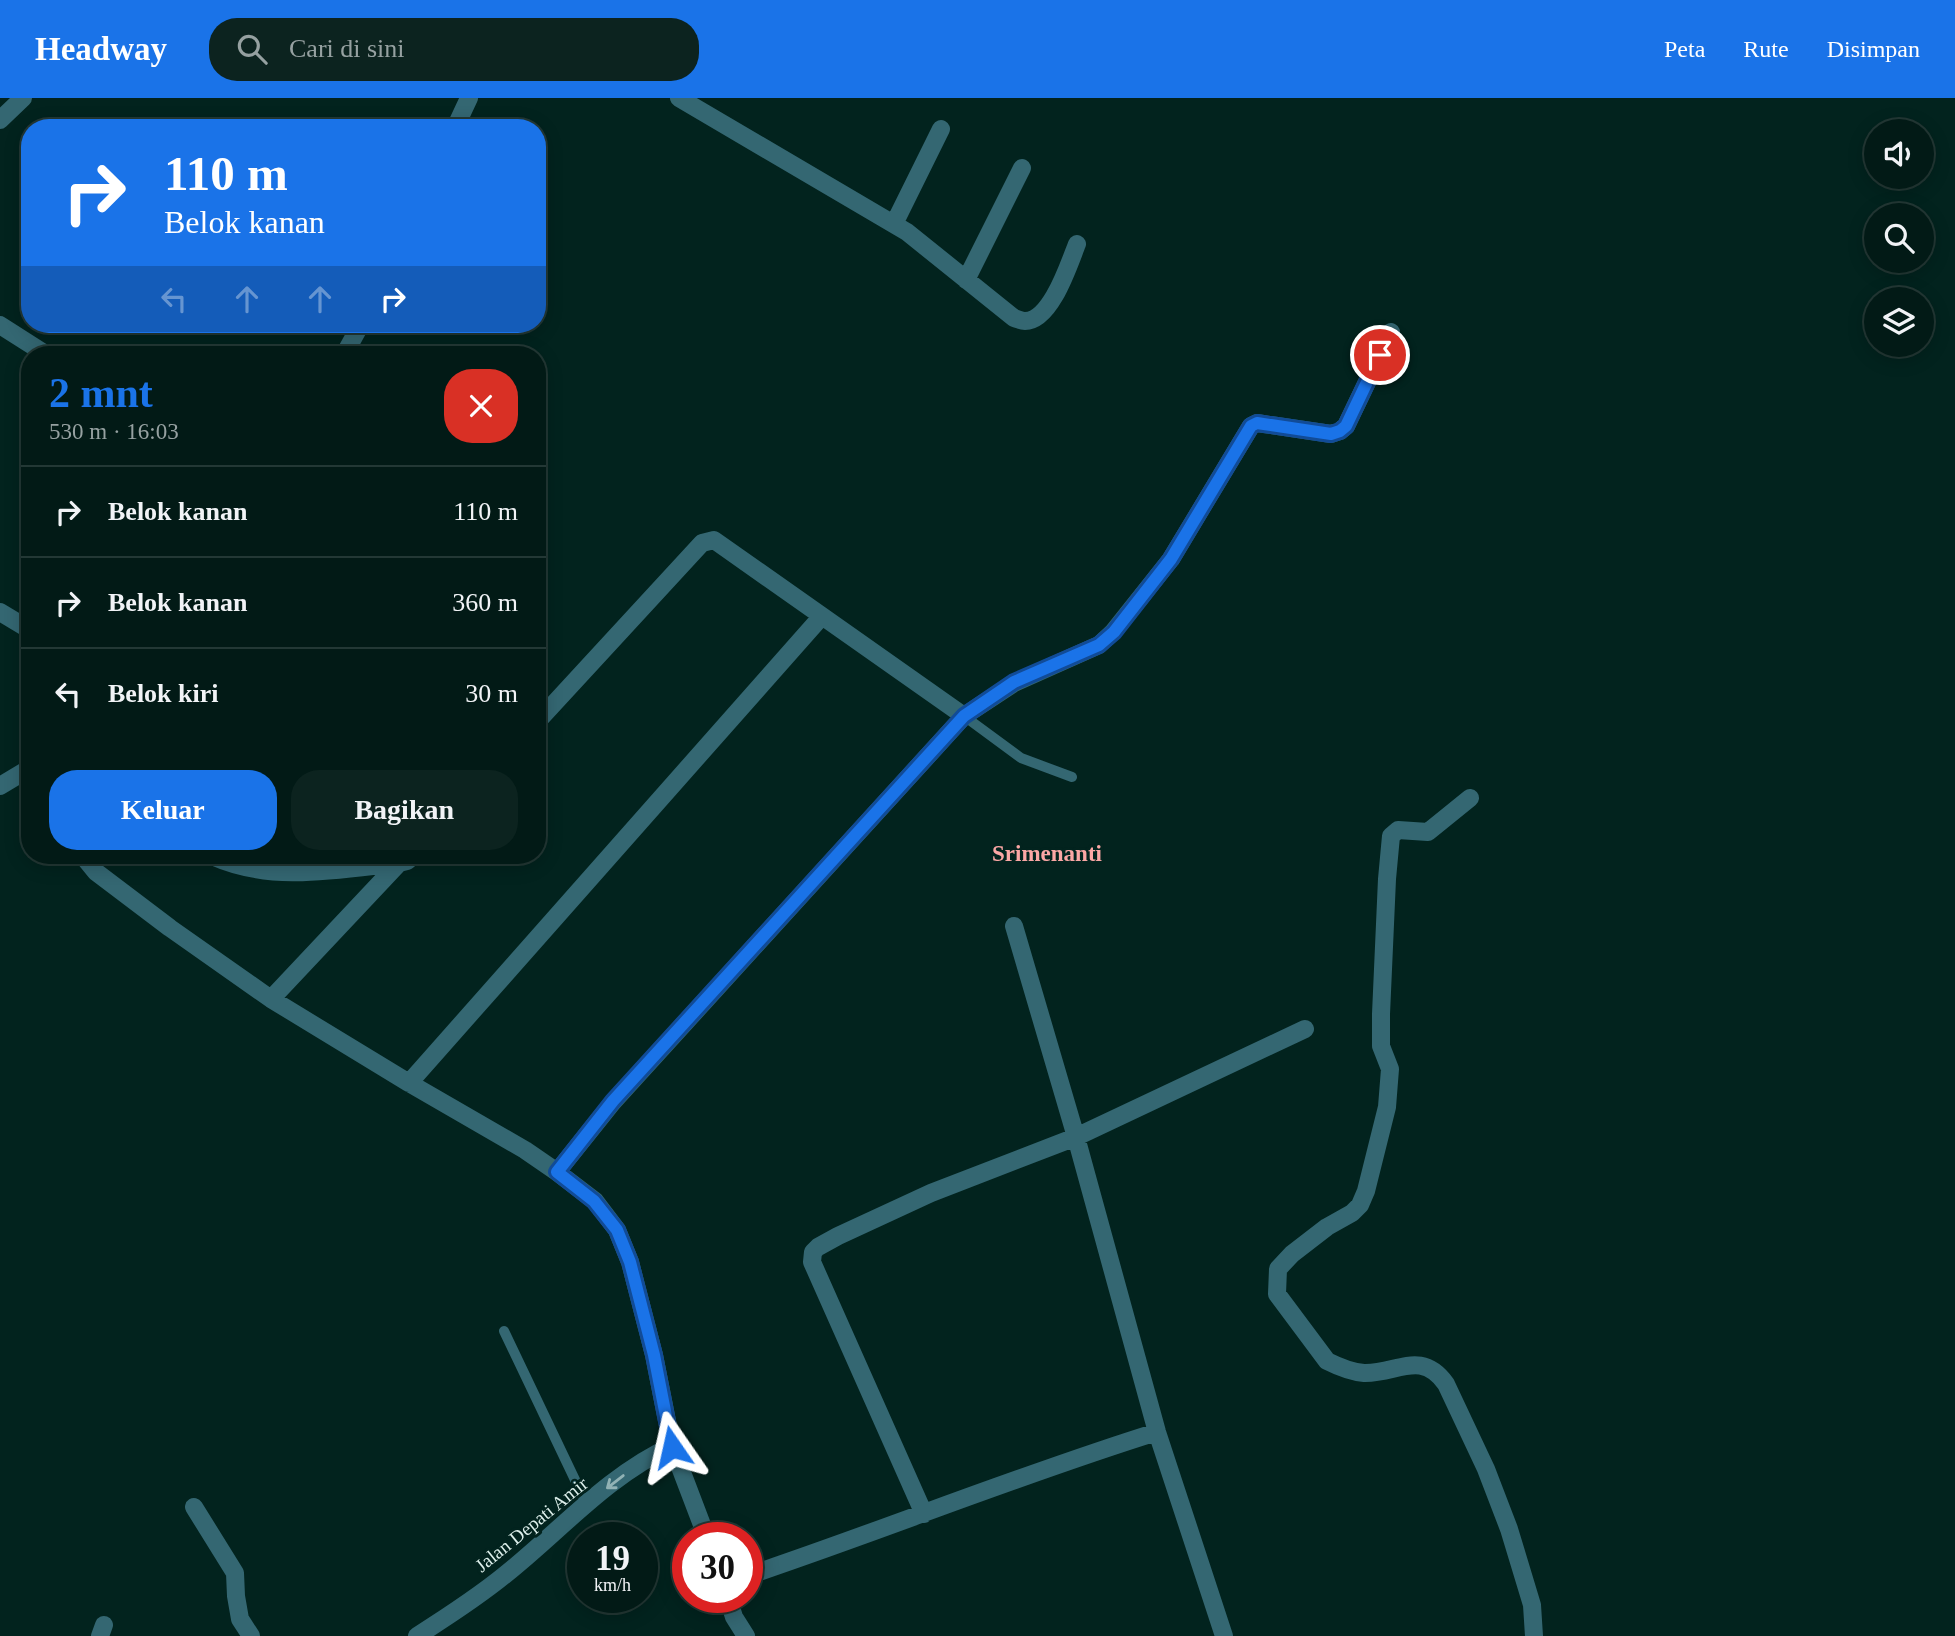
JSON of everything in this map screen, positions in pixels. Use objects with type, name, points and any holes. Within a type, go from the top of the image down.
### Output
[{"type":"street","points":[[0,120],[23,98]]},
{"type":"street","points":[[459,119],[470,98]]},
{"type":"street","points":[[679,98],[907,232],[1014,318],[1026,321],[1039,316],[1053,298],[1077,244]]},
{"type":"street","points":[[894,224],[941,129]]},
{"type":"street","points":[[966,281],[1022,168]]},
{"type":"street","points":[[0,325],[33,346]]},
{"type":"street","points":[[557,1172],[613,1101],[964,716],[1014,682],[1099,645],[1114,632],[1171,559],[1251,426],[1257,423],[1331,434],[1346,426],[1391,332]]},
{"type":"street","points":[[546,712],[705,541],[714,540],[964,716]]},
{"type":"street","points":[[0,612],[21,625]]},
{"type":"street","points":[[409,1083],[822,616]]},
{"type":"street","points":[[0,786],[21,774]]},
{"type":"street","points":[[1470,798],[1429,832],[1398,830],[1391,836],[1381,1046],[1390,1069],[1387,1107],[1360,1205],[1292,1254],[1278,1269],[1277,1294],[1327,1361],[1340,1368],[1373,1373],[1414,1365],[1437,1372],[1446,1384],[1486,1469],[1509,1529],[1532,1605],[1534,1636]]},
{"type":"street","points":[[90,864],[96,872],[159,920],[271,999],[525,1150],[594,1201],[617,1230],[630,1262],[651,1342],[672,1447],[701,1522]]},
{"type":"street","points":[[236,864],[276,873],[315,873],[374,864]]},
{"type":"street","points":[[271,999],[401,864]]},
{"type":"street","points":[[1014,926],[1076,1137],[1157,1432],[1224,1636]]},
{"type":"street","points":[[924,1514],[811,1262],[813,1252],[838,1236],[931,1194],[1076,1137],[1305,1029]]},
{"type":"street","points":[[763,1570],[1157,1432]]},
{"type":"street","name":"Jalan Depati Amir","points":[[417,1636],[505,1575],[587,1505],[650,1457],[672,1447]]},
{"type":"street","points":[[194,1507],[235,1573],[240,1619],[251,1636]]},
{"type":"street","points":[[733,1613],[746,1636]]},
{"type":"lane","points":[[964,716],[1021,758],[1072,777]]},
{"type":"lane","points":[[504,1331],[587,1505]]},
{"type":"district","name":"Srimenanti","points":[[1047,853]]},
{"type":"route","points":[[672,1447],[654,1355],[630,1262],[617,1230],[594,1201],[557,1172],[613,1101],[964,716],[1014,682],[1099,645],[1114,632],[1171,559],[1251,426],[1257,423],[1331,434],[1340,431],[1346,426],[1380,355]]}]
